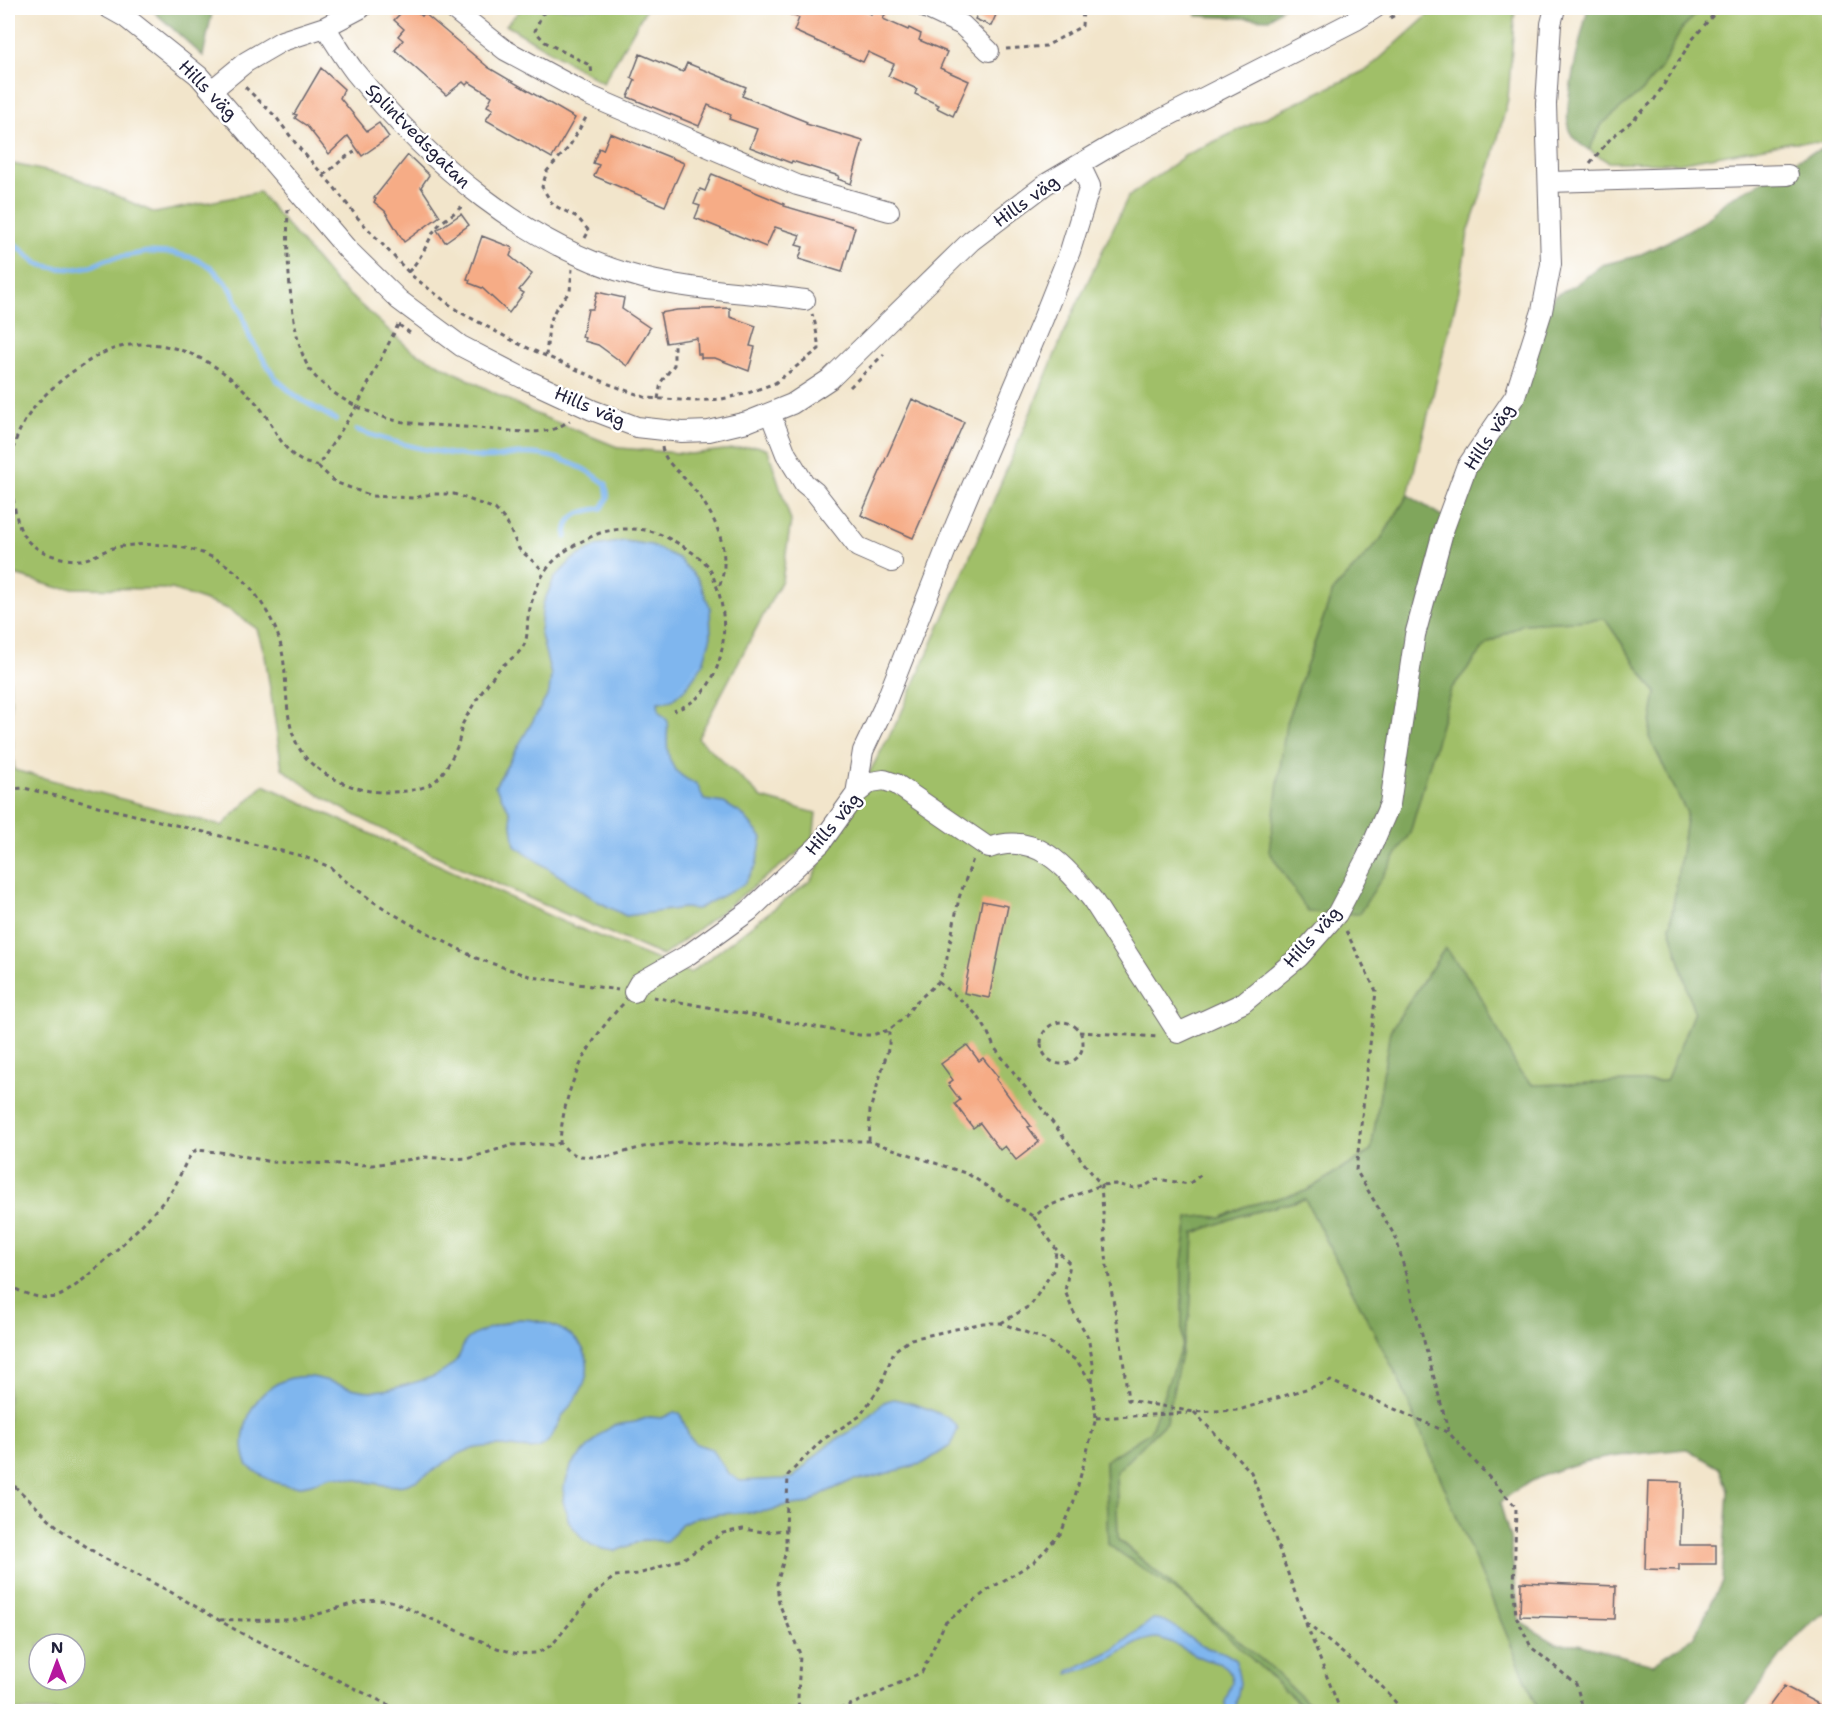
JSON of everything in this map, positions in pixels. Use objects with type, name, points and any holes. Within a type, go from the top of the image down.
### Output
[{"type":"street","points":[[212,90],[246,62],[282,41],[325,27],[361,8]]},
{"type":"street","points":[[452,8],[505,50],[595,99],[797,185],[889,211]]},
{"type":"street","points":[[926,8],[962,25],[989,51]]},
{"type":"street","name":"Hills väg","points":[[1178,1033],[1243,1003],[1299,957],[1337,914],[1367,857],[1390,804],[1415,635],[1444,528],[1467,468],[1515,396],[1542,311],[1551,264],[1546,104],[1551,24],[1555,8]]},
{"type":"street","name":"Hills väg","points":[[104,13],[125,17],[188,66],[212,90],[348,250],[399,300],[461,346],[562,396],[637,427],[682,432],[709,431],[771,413],[792,404],[830,379],[971,242],[1046,184],[1119,141],[1346,26],[1380,14]]},
{"type":"street","name":"Splintvedsgatan","points":[[325,27],[354,71],[415,138],[473,192],[512,220],[578,254],[640,277],[685,287],[805,300]]},
{"type":"street","points":[[856,794],[863,751],[883,709],[952,534],[1070,251],[1090,186],[1080,165]]},
{"type":"street","points":[[1550,182],[1788,175]]},
{"type":"street","points":[[771,413],[786,454],[804,483],[814,492],[858,547],[892,562]]},
{"type":"street","name":"Hills väg","points":[[634,992],[639,983],[688,955],[749,911],[821,843],[856,794],[872,782],[884,780],[896,784],[989,848]]},
{"type":"street","points":[[989,848],[1010,843],[1028,844],[1057,861],[1092,899],[1178,1033]]},
{"type":"path","points":[[82,8],[104,13]]},
{"type":"path","points":[[546,356],[549,325],[555,310],[570,291],[572,284],[570,273],[589,231],[577,217],[553,205],[542,187],[547,171],[569,147],[583,126],[595,99],[591,66],[544,42],[535,31],[542,14],[553,8]]},
{"type":"path","points":[[989,51],[1046,46],[1082,26],[1083,8]]},
{"type":"path","points":[[1380,14],[1406,8]]},
{"type":"path","points":[[1586,167],[1611,138],[1654,100],[1692,40],[1719,8]]},
{"type":"path","points":[[240,81],[276,117],[357,217],[408,272],[458,311],[498,334],[609,384],[647,398],[696,401],[723,399],[775,383],[819,349],[815,323],[805,300]]},
{"type":"path","points":[[323,175],[335,168],[341,159],[355,152]]},
{"type":"path","points":[[408,272],[429,243],[435,229],[462,207],[473,192]]},
{"type":"path","points":[[281,201],[295,218]]},
{"type":"path","points":[[288,209],[286,240],[293,312],[300,344],[312,372],[337,396],[388,419],[429,424],[514,430],[555,429],[572,420],[562,416]]},
{"type":"path","points":[[391,318],[417,338]]},
{"type":"path","points":[[318,466],[357,406],[398,325]]},
{"type":"path","points":[[658,399],[662,382],[674,365],[674,341]]},
{"type":"path","points":[[544,571],[519,549],[506,521],[495,509],[454,494],[432,494],[413,498],[372,496],[334,482],[318,466],[301,461],[282,442],[261,409],[237,383],[210,362],[176,349],[145,344],[110,350],[86,363],[44,396],[26,417],[16,442],[10,468],[16,516],[24,538],[38,549],[54,557],[77,560],[95,557],[112,548],[169,544],[216,557],[242,577],[268,614],[280,642],[289,718],[296,741],[308,761],[323,773],[344,784],[379,792],[406,792],[434,782],[458,745],[462,725],[476,700],[502,666],[520,651],[527,640],[527,619],[535,586],[544,571],[564,551],[605,530],[652,531],[696,556],[710,567],[721,597],[723,643],[718,663],[708,685],[699,697],[674,711]]},
{"type":"path","points":[[848,389],[885,353]]},
{"type":"path","points":[[669,446],[661,445],[663,456],[690,484],[716,524],[723,550],[724,567],[718,590]]},
{"type":"path","points":[[8,789],[24,788],[302,856],[330,867],[374,902],[476,958],[541,978],[634,992],[859,1035],[872,1035],[889,1030],[906,1016],[914,1004],[938,982],[946,963],[965,878],[975,856],[989,848]]},
{"type":"path","points":[[1337,914],[1376,991],[1356,1170],[1396,1238],[1449,1432]]},
{"type":"path","points":[[938,982],[972,1008],[986,1026],[994,1047],[1101,1185],[1107,1267],[1122,1342],[1128,1400],[1194,1412],[1251,1472],[1341,1712]]},
{"type":"path","points":[[634,992],[600,1029],[584,1055],[570,1089],[561,1122],[560,1143],[569,1152],[579,1156],[593,1157],[681,1142],[768,1146],[830,1141],[869,1141],[968,1174],[1034,1217],[1056,1249],[1070,1264],[1065,1291],[1072,1311],[1088,1337],[1094,1368],[1092,1383],[1096,1418],[1073,1504],[1061,1533],[1034,1562],[988,1590],[945,1623],[922,1672],[875,1695],[832,1712]]},
{"type":"path","points":[[1079,1032],[1082,1038],[1081,1051],[1073,1061],[1061,1064],[1048,1059],[1044,1053],[1042,1040],[1048,1028],[1061,1023],[1068,1023],[1079,1032],[1165,1037],[1178,1033]]},
{"type":"path","points":[[869,1141],[870,1110],[889,1046],[889,1030]]},
{"type":"path","points":[[8,1285],[28,1295],[41,1297],[58,1296],[73,1287],[149,1218],[171,1192],[187,1158],[196,1150],[229,1153],[271,1161],[373,1165],[426,1157],[470,1158],[512,1145],[560,1143]]},
{"type":"path","points":[[1034,1217],[1046,1207],[1101,1185],[1115,1184],[1134,1188],[1145,1186],[1157,1179],[1189,1184],[1203,1173]]},
{"type":"path","points":[[1001,1323],[1031,1305],[1054,1269],[1056,1249]]},
{"type":"path","points":[[799,1712],[800,1654],[779,1603],[777,1584],[786,1551],[787,1477],[822,1440],[860,1416],[881,1385],[894,1351],[911,1339],[983,1323],[1001,1323],[1046,1340],[1077,1361],[1092,1383]]},
{"type":"path","points":[[1096,1418],[1239,1410],[1332,1381],[1449,1432],[1516,1507],[1514,1592],[1516,1616],[1531,1647],[1576,1684],[1584,1709],[1598,1712]]},
{"type":"path","points":[[8,1480],[61,1530],[102,1557],[169,1591],[241,1633],[403,1712]]},
{"type":"path","points":[[220,1620],[293,1619],[316,1615],[342,1605],[374,1598],[391,1601],[497,1648],[518,1654],[537,1653],[552,1645],[592,1596],[615,1576],[639,1574],[675,1562],[723,1533],[744,1530],[764,1532],[786,1530]]},
{"type":"path","points":[[1306,1623],[1378,1682],[1404,1712]]},
{"type":"green space","points":[[150,8],[213,8],[203,56]]},
{"type":"green space","points":[[522,8],[646,9],[603,83],[506,25]]},
{"type":"green space","points":[[1193,8],[1282,8],[1269,19],[1197,16]]},
{"type":"green space","points":[[1436,8],[1515,8],[1508,99],[1492,161],[1468,233],[1459,290],[1408,495],[1381,539],[1333,591],[1286,723],[1410,833],[1451,689],[1488,643],[1522,624],[1605,619],[1656,693],[1649,737],[1687,813],[1670,927],[1694,1012],[1666,1081],[1533,1085],[1519,1071],[1475,986],[1445,948],[1390,1031],[1371,1151],[1306,1191],[1243,1207],[1222,1218],[1205,1216],[1188,1218],[1182,1262],[1182,1344],[1190,1315],[1194,1233],[1239,1216],[1305,1199],[1399,1380],[1539,1711],[1316,1711],[1269,1666],[1193,1603],[1307,1711],[8,1711],[8,647],[14,770],[222,826],[264,785],[561,921],[690,973],[811,880],[900,716],[1069,321],[1128,197],[1186,155],[1368,69]],"holes":[[[1182,1347],[1166,1422],[1116,1471],[1118,1539],[1191,1601],[1108,1544],[1105,1462],[1150,1432]]]},
{"type":"green space","points":[[1588,8],[1702,8],[1681,30],[1661,68],[1641,92],[1602,124],[1589,150],[1573,136],[1569,130],[1568,119],[1574,70]]},
{"type":"green space","points":[[1702,8],[1829,8],[1829,143],[1791,142],[1679,163],[1608,162],[1589,150],[1602,124],[1641,92],[1661,68],[1681,30]]},
{"type":"green space","points":[[1829,147],[1829,1613],[1818,1617],[1794,1640],[1742,1711],[1539,1711],[1399,1380],[1305,1199],[1239,1216],[1194,1233],[1190,1315],[1166,1422],[1116,1472],[1118,1540],[1269,1666],[1316,1711],[1307,1711],[1191,1602],[1108,1544],[1105,1461],[1150,1432],[1182,1345],[1182,1262],[1188,1218],[1205,1216],[1222,1218],[1243,1207],[1306,1191],[1371,1151],[1390,1031],[1445,948],[1475,986],[1519,1071],[1533,1085],[1666,1081],[1694,1012],[1670,927],[1687,813],[1649,737],[1656,693],[1605,619],[1523,624],[1488,643],[1451,689],[1410,833],[1359,914],[1308,912],[1269,851],[1286,723],[1333,591],[1381,539],[1408,495],[1451,522],[1554,296],[1575,285],[1602,265],[1637,256],[1671,240],[1704,221],[1728,199],[1809,154]],"holes":[[[1687,1449],[1719,1468],[1728,1490],[1722,1581],[1695,1636],[1653,1664],[1578,1644],[1557,1644],[1523,1624],[1519,1618],[1510,1538],[1500,1503],[1541,1476],[1588,1461],[1613,1457]]]},
{"type":"green space","points":[[8,163],[74,177],[155,213],[259,192],[336,283],[411,350],[536,414],[620,448],[691,454],[757,446],[768,450],[791,521],[782,580],[698,738],[762,798],[816,813],[813,841],[663,956],[502,886],[408,842],[327,799],[282,768],[265,656],[257,629],[228,609],[172,589],[59,588],[15,575],[8,565]]},
{"type":"water","points":[[624,541],[651,545],[678,558],[698,579],[710,607],[711,636],[703,664],[686,688],[672,700],[658,702],[659,712],[668,721],[668,751],[673,767],[686,779],[697,784],[704,800],[724,803],[742,814],[762,838],[756,866],[743,885],[697,909],[684,908],[626,916],[597,901],[515,846],[510,812],[495,786],[549,693],[551,675],[540,631],[543,604],[554,579],[573,559],[597,546]]},
{"type":"water","points":[[520,1319],[543,1322],[566,1332],[583,1349],[587,1359],[587,1372],[583,1386],[544,1445],[534,1449],[499,1446],[476,1448],[458,1455],[426,1476],[408,1484],[392,1486],[333,1476],[302,1486],[285,1485],[262,1476],[248,1466],[243,1446],[250,1413],[261,1396],[277,1384],[296,1377],[307,1377],[364,1391],[400,1387],[434,1376],[447,1369],[460,1354],[466,1341],[476,1334]]},
{"type":"water","points":[[893,1399],[940,1414],[955,1424],[958,1429],[950,1446],[924,1463],[866,1479],[853,1480],[822,1494],[810,1503],[783,1506],[772,1511],[719,1514],[691,1519],[681,1524],[666,1541],[643,1540],[616,1551],[592,1545],[583,1539],[569,1522],[563,1501],[564,1487],[572,1464],[603,1432],[614,1425],[680,1413],[690,1438],[697,1444],[711,1449],[728,1473],[740,1481],[783,1479],[793,1478],[827,1445],[860,1426],[884,1402]]},
{"type":"water","points":[[1153,1619],[1167,1622],[1196,1643],[1224,1653],[1236,1661],[1240,1683],[1236,1704],[1239,1710],[1243,1711],[1226,1711],[1225,1702],[1232,1683],[1226,1667],[1158,1638],[1133,1645],[1101,1663],[1068,1674],[1069,1671],[1113,1650]]},
{"type":"water","points":[[1286,1704],[1303,1706],[1312,1711],[1259,1711],[1266,1707]]},
{"type":"building","points":[[406,8],[413,8],[422,16],[424,13],[489,68],[575,118],[552,158],[486,120],[493,109],[487,106],[492,96],[469,82],[466,85],[463,82],[446,95],[395,50],[403,40],[398,36],[404,29],[394,20]]},
{"type":"building","points":[[774,8],[857,8],[871,14],[873,10],[885,15],[883,19],[921,34],[919,40],[947,52],[940,68],[969,81],[953,116],[937,108],[939,105],[915,94],[917,89],[888,76],[894,64],[868,52],[863,62],[794,31],[799,18]]},
{"type":"building","points":[[980,8],[999,8],[991,26],[975,19]]},
{"type":"building","points":[[640,54],[683,72],[687,63],[746,87],[742,96],[807,122],[806,124],[863,141],[851,184],[838,179],[839,176],[792,161],[791,163],[750,147],[757,129],[729,119],[731,115],[708,105],[699,126],[628,97],[635,80],[631,78]]},
{"type":"building","points":[[321,68],[344,89],[340,98],[367,131],[379,123],[389,137],[362,156],[348,136],[329,154],[307,126],[295,118],[297,115],[294,114]]},
{"type":"building","points":[[610,133],[684,163],[665,206],[594,176],[599,165],[593,163],[599,148],[603,150]]},
{"type":"building","points":[[408,155],[429,175],[421,187],[440,216],[404,242],[385,211],[374,202],[376,199],[374,198]]},
{"type":"building","points":[[712,174],[784,204],[784,206],[855,227],[842,272],[799,259],[803,247],[796,245],[800,235],[775,227],[766,247],[695,218],[700,206],[694,204],[700,189],[705,191]]},
{"type":"building","points":[[461,214],[469,225],[445,242],[437,230]]},
{"type":"building","points":[[482,236],[513,248],[510,256],[532,274],[519,290],[524,293],[509,313],[482,288],[469,283],[470,280],[467,279]]},
{"type":"building","points":[[597,292],[624,298],[622,309],[650,328],[627,366],[598,345],[584,341],[585,338],[582,337],[588,309],[593,309]]},
{"type":"building","points":[[730,308],[730,317],[756,326],[750,346],[755,347],[749,371],[715,358],[701,358],[701,354],[698,354],[697,338],[666,343],[660,313]]},
{"type":"building","points":[[912,399],[964,422],[913,538],[861,515]]},
{"type":"building","points":[[982,901],[1008,906],[989,998],[964,993]]},
{"type":"building","points":[[967,1045],[979,1061],[983,1058],[998,1077],[996,1079],[1031,1126],[1028,1127],[1039,1142],[1016,1160],[1005,1146],[1000,1150],[980,1123],[973,1128],[955,1104],[960,1100],[948,1084],[953,1080],[941,1064]]},
{"type":"building","points":[[1648,1481],[1682,1482],[1680,1545],[1716,1545],[1716,1564],[1679,1564],[1679,1570],[1645,1569]]},
{"type":"building","points":[[1521,1582],[1616,1586],[1615,1619],[1520,1616]]},
{"type":"building","points":[[1784,1686],[1830,1712],[1795,1712],[1788,1707],[1785,1712],[1765,1712]]},
{"type":"waterway","points":[[8,238],[38,264],[56,268],[75,269],[92,266],[108,259],[148,252],[172,253],[193,258],[211,267],[231,289],[250,338],[276,379],[297,397],[336,420]]},
{"type":"waterway","points":[[357,430],[401,444],[446,453],[485,458],[535,454],[560,459],[584,469],[606,484],[608,498],[602,508],[582,512],[572,518],[566,537]]}]
